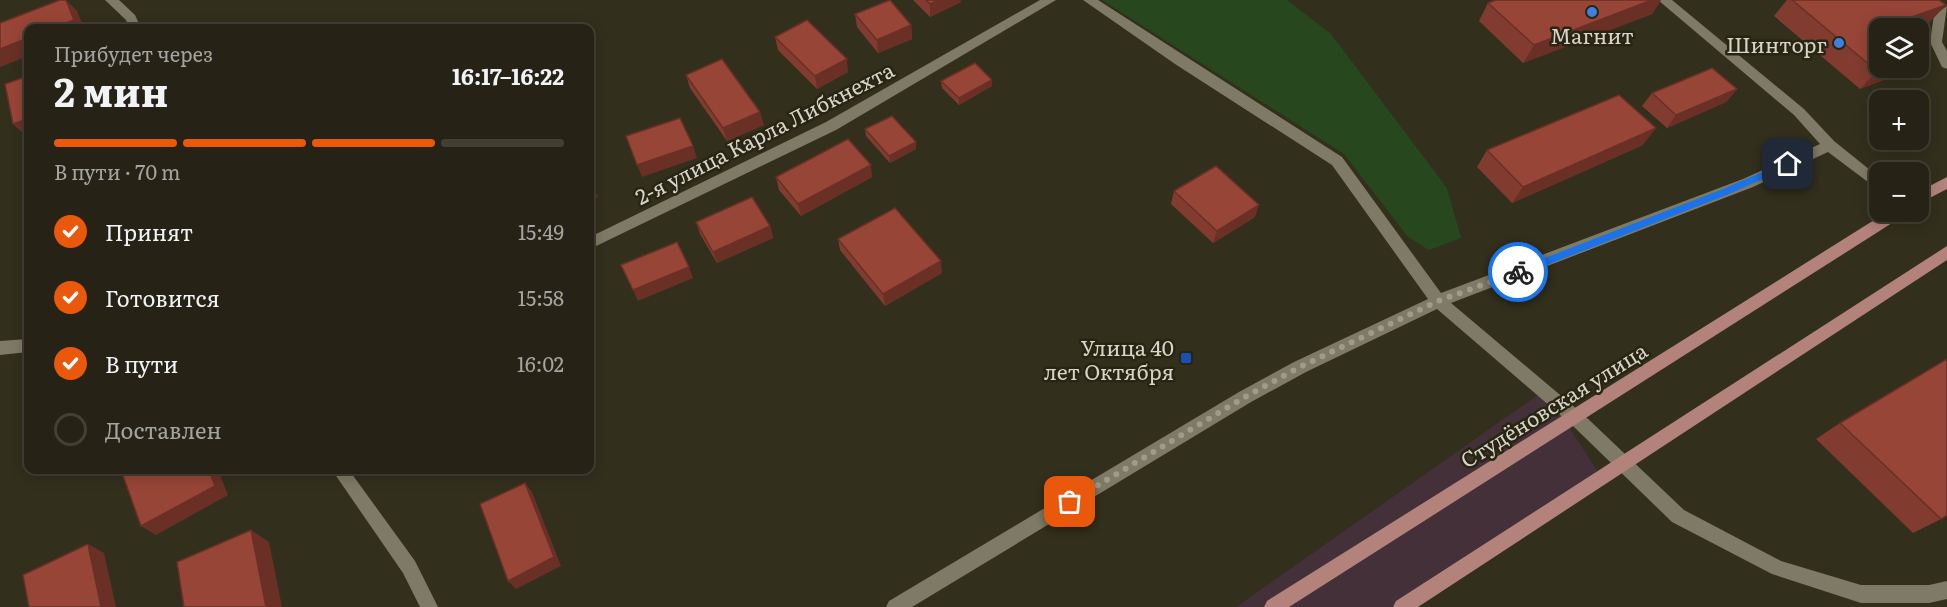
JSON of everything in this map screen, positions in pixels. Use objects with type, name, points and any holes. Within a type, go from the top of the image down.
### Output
[{"type":"main road","points":[[1929,193],[1947,182]]},
{"type":"main road","name":"Студёновская улица","points":[[1273,607],[1883,222]]},
{"type":"main road","points":[[1402,607],[1947,252]]},
{"type":"street","points":[[111,0],[131,18],[133,24]]},
{"type":"street","name":"2-я улица Карла Либкнехта","points":[[594,241],[831,126],[1050,0]]},
{"type":"street","points":[[1089,0],[1337,161],[1438,301],[1579,421],[1678,516],[1778,568],[1861,594],[1932,600],[1947,590]]},
{"type":"street","points":[[1664,0],[1799,112],[1829,145],[1869,177]]},
{"type":"street","points":[[1947,10],[1940,15],[1936,42],[1947,64]]},
{"type":"street","points":[[895,607],[1245,397],[1300,367],[1438,301],[1578,250],[1737,187],[1829,145]]},
{"type":"street","points":[[0,348],[24,346]]},
{"type":"street","points":[[343,474],[409,567],[429,607]]},
{"type":"shaded area","points":[[1545,390],[1602,478],[1402,607],[1236,607]]},
{"type":"green space","points":[[1102,0],[1287,0],[1331,34],[1447,188],[1461,238],[1429,250],[1408,237],[1344,154]]},
{"type":"building","points":[[60,0],[66,0],[74,20],[64,24],[24,24],[24,40],[0,49],[0,23]]},
{"type":"building","points":[[890,0],[911,25],[877,40],[855,14]]},
{"type":"building","points":[[926,0],[938,0],[930,4]]},
{"type":"building","points":[[1496,0],[1652,0],[1534,45],[1488,3]]},
{"type":"building","points":[[1792,0],[1939,0],[1946,5],[1909,18],[1869,18],[1869,64]]},
{"type":"building","points":[[807,20],[847,59],[815,76],[775,37]]},
{"type":"building","points":[[722,59],[760,112],[723,128],[686,75]]},
{"type":"building","points":[[975,63],[992,80],[959,98],[941,81]]},
{"type":"building","points":[[1712,68],[1737,89],[1676,115],[1652,93]]},
{"type":"building","points":[[24,77],[24,120],[13,124],[5,84]]},
{"type":"building","points":[[1619,95],[1656,128],[1523,187],[1487,150]]},
{"type":"building","points":[[892,116],[916,142],[889,156],[865,129]]},
{"type":"building","points":[[680,118],[693,146],[637,165],[626,136]]},
{"type":"building","points":[[848,139],[871,165],[798,204],[776,177]]},
{"type":"building","points":[[1216,166],[1259,205],[1217,231],[1174,191]]},
{"type":"building","points":[[752,197],[770,226],[713,252],[696,222]]},
{"type":"building","points":[[895,208],[941,261],[883,294],[838,239]]},
{"type":"building","points":[[677,242],[689,267],[633,290],[621,265]]},
{"type":"building","points":[[1947,359],[1947,515],[1941,519],[1840,423]]},
{"type":"building","points":[[122,474],[210,474],[215,486],[141,526]]},
{"type":"building","points":[[525,483],[554,557],[508,581],[480,504]]},
{"type":"building","points":[[251,530],[266,607],[184,607],[177,562]]},
{"type":"building","points":[[88,544],[101,607],[29,607],[23,575]]},
{"type":"way so far","points":[[1070,502],[1245,397],[1300,367],[1438,301],[1518,272]]},
{"type":"place","name":"Магнит","points":[[1592,12]]},
{"type":"place","name":"Шинторг","points":[[1839,43]]},
{"type":"place","name":"Улица 40 лет Октября","points":[[1186,358]]},
{"type":"route","points":[[1518,272],[1726,192],[1788,164]]}]
